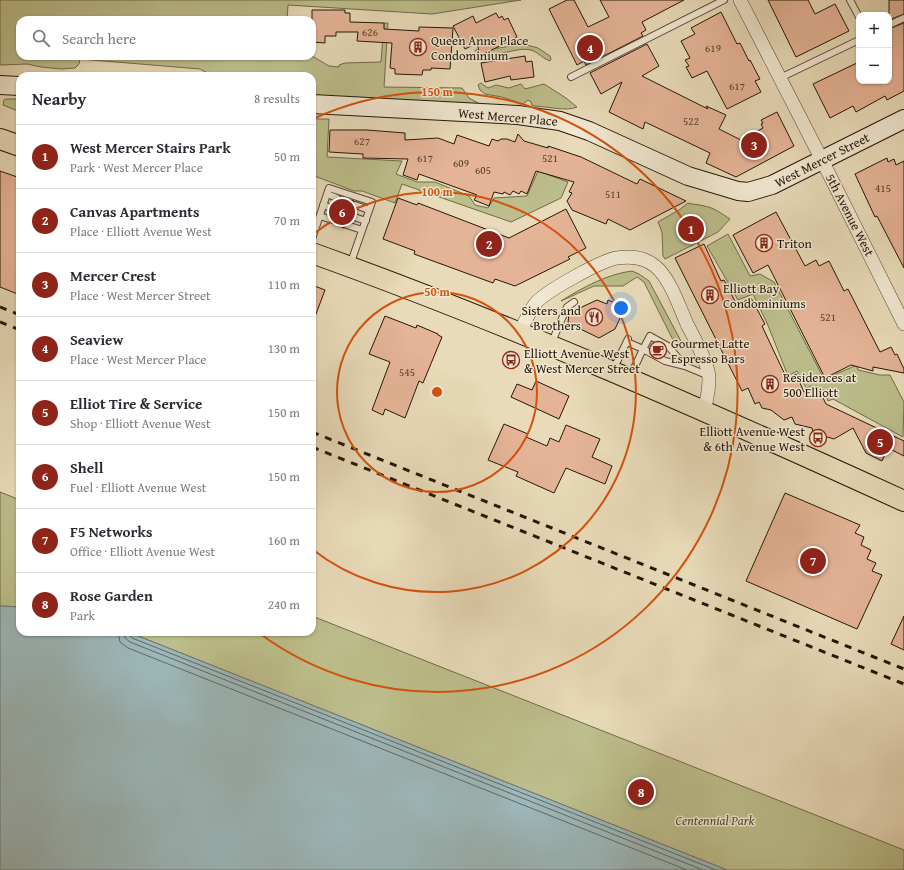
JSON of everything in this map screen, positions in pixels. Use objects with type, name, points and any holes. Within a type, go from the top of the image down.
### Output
[{"type":"main road","name":"West Mercer Place","points":[[316,104],[518,115],[560,121],[589,131],[688,176],[738,191]]},
{"type":"main road","name":"West Mercer Street","points":[[738,191],[748,192],[767,187],[904,119]]},
{"type":"main road","points":[[0,139],[16,145]]},
{"type":"main road","points":[[316,254],[519,333],[621,375],[704,410],[904,501]]},
{"type":"street","name":"5th Avenue West","points":[[740,0],[904,324]]},
{"type":"street","points":[[519,333],[535,303],[549,292],[571,279],[615,258],[631,257],[644,260],[660,270],[668,283],[702,356],[709,376],[708,394],[704,410]]},
{"type":"lane","points":[[571,77],[724,0]]},
{"type":"lane","points":[[850,0],[856,12]]},
{"type":"lane","points":[[892,24],[904,18]]},
{"type":"lane","points":[[780,78],[856,41]]},
{"type":"lane","points":[[316,228],[329,188],[372,202],[349,266]]},
{"type":"lane","points":[[327,194],[338,198]]},
{"type":"lane","points":[[323,205],[334,209]]},
{"type":"lane","points":[[355,205],[369,210]]},
{"type":"lane","points":[[320,216],[330,219]]},
{"type":"lane","points":[[351,216],[366,221]]},
{"type":"lane","points":[[347,226],[362,230]]},
{"type":"lane","points":[[551,346],[567,307],[574,302]]},
{"type":"lane","points":[[621,375],[643,349],[650,336],[668,346],[685,366]]},
{"type":"lane","points":[[621,375],[628,340],[665,361],[685,366],[709,376]]},
{"type":"green space","points":[[0,0],[521,0],[432,14],[288,5],[287,16],[16,16],[16,60],[80,60],[79,64],[75,68],[61,69],[27,64],[0,65]]},
{"type":"green space","points":[[384,23],[388,23],[384,87],[462,88],[469,98],[480,104],[316,96],[316,72],[206,72],[200,69],[92,60],[316,60],[316,58],[329,66],[339,67],[339,65],[345,63],[381,62]]},
{"type":"green space","points":[[523,44],[538,48],[550,56],[550,61],[534,51],[526,49],[485,56],[479,56],[475,50],[486,50]]},
{"type":"green space","points":[[481,83],[488,88],[496,85],[509,88],[521,84],[525,89],[544,84],[577,107],[562,109],[534,106],[528,100],[523,104],[502,97],[485,94],[480,90],[478,85]]},
{"type":"green space","points":[[16,99],[16,110],[3,105],[4,100]]},
{"type":"green space","points":[[316,119],[329,119],[327,157],[402,161],[396,174],[417,182],[435,182],[469,196],[475,205],[488,208],[494,198],[527,196],[538,171],[568,182],[561,198],[511,222],[402,184],[395,203],[362,191],[354,191],[316,177]]},
{"type":"green space","points":[[688,203],[711,208],[730,219],[718,232],[665,259],[663,256],[662,232],[658,222]]},
{"type":"green space","points":[[728,234],[750,276],[760,274],[774,282],[824,379],[857,365],[858,370],[880,375],[890,375],[904,402],[903,437],[833,399],[828,401],[823,390],[816,392],[812,386],[806,388],[797,371],[788,376],[767,323],[753,294],[738,300],[707,246]]},
{"type":"green space","points":[[632,271],[649,281],[682,343],[678,345],[674,342],[644,282],[637,277],[623,286],[594,286],[561,301],[604,278]]},
{"type":"green space","points":[[0,492],[16,498],[16,607],[0,606]]},
{"type":"green space","name":"Centennial Park","points":[[316,618],[904,850],[904,870],[727,870],[138,636],[316,636]]},
{"type":"water","points":[[0,606],[16,607],[16,636],[138,636],[727,870],[0,870]]},
{"type":"building","points":[[567,0],[574,0],[588,27],[609,17],[600,0],[684,0],[642,22],[646,30],[641,33],[643,36],[586,65],[584,61],[577,65],[549,9]]},
{"type":"building","points":[[768,0],[808,0],[815,14],[835,4],[849,31],[796,57]]},
{"type":"building","points":[[889,0],[904,0],[904,14],[892,19],[892,12],[889,12]]},
{"type":"building","points":[[312,10],[345,10],[345,13],[350,13],[350,22],[384,23],[384,29],[419,31],[419,27],[453,28],[450,69],[431,68],[431,70],[423,70],[422,75],[395,74],[395,69],[390,68],[392,43],[357,41],[358,32],[336,32],[336,36],[325,36],[325,43],[316,42],[316,16],[312,16]]},
{"type":"building","points":[[721,12],[737,44],[740,43],[760,79],[755,81],[761,92],[727,109],[707,71],[692,78],[686,67],[689,66],[685,60],[690,58],[681,41],[695,34],[691,28]]},
{"type":"building","points":[[496,13],[499,18],[502,16],[504,20],[508,18],[517,37],[480,56],[477,43],[465,49],[453,26],[473,16],[476,23]]},
{"type":"building","points":[[904,23],[904,91],[887,100],[885,96],[856,112],[853,106],[830,118],[813,84],[856,63],[856,84],[892,84],[892,28]]},
{"type":"building","points":[[647,44],[659,66],[642,76],[708,109],[706,106],[726,115],[719,129],[741,140],[763,128],[761,124],[763,123],[761,120],[777,112],[794,146],[736,177],[706,163],[710,153],[645,122],[643,129],[609,112],[622,82],[601,94],[590,73]]},
{"type":"building","points":[[525,56],[526,62],[532,61],[534,77],[511,80],[510,76],[485,82],[481,63]]},
{"type":"building","points":[[330,130],[367,130],[405,133],[405,140],[438,138],[454,144],[457,135],[489,146],[492,139],[498,141],[501,139],[507,139],[515,142],[518,134],[524,141],[548,148],[548,146],[581,157],[637,184],[640,179],[686,201],[630,230],[608,219],[606,224],[572,210],[567,201],[572,193],[569,192],[574,182],[536,171],[527,194],[521,191],[519,194],[513,191],[510,195],[504,192],[503,194],[494,192],[489,206],[474,200],[477,195],[419,174],[417,180],[403,175],[408,159],[363,158],[363,154],[329,152]]},
{"type":"building","points":[[887,158],[888,162],[894,159],[896,165],[904,161],[904,268],[877,216],[875,217],[855,174]]},
{"type":"building","points":[[0,171],[16,177],[16,293],[0,287]]},
{"type":"building","points":[[341,197],[354,201],[351,204],[351,208],[353,209],[352,212],[347,214],[349,220],[344,222],[344,228],[331,223],[333,220],[331,215],[332,213],[335,213],[338,210],[338,206],[335,205],[336,202],[340,201]]},
{"type":"building","points":[[398,198],[417,205],[418,203],[509,238],[566,209],[586,248],[568,257],[570,259],[515,286],[495,279],[493,283],[414,254],[415,251],[383,239]]},
{"type":"building","points":[[776,212],[805,266],[816,260],[819,266],[829,261],[844,291],[848,289],[880,352],[891,347],[895,355],[897,354],[904,369],[904,373],[873,367],[873,371],[851,365],[825,378],[768,265],[753,273],[733,235]]},
{"type":"building","points":[[704,244],[721,281],[724,280],[737,305],[751,298],[765,324],[762,326],[787,379],[796,374],[804,392],[817,386],[826,404],[904,441],[904,456],[888,448],[882,461],[866,453],[853,428],[834,439],[824,436],[820,429],[813,432],[812,428],[795,424],[792,417],[784,420],[771,410],[762,408],[759,402],[755,404],[748,388],[742,391],[675,258]]},
{"type":"building","points":[[316,287],[325,290],[316,314]]},
{"type":"building","name":"Sisters and Brothers","points":[[597,300],[607,304],[608,300],[622,306],[620,310],[623,312],[615,329],[599,338],[568,323],[569,313]]},
{"type":"building","points":[[385,316],[416,328],[417,325],[442,337],[423,383],[419,381],[405,418],[385,409],[383,415],[372,410],[390,362],[369,354]]},
{"type":"building","points":[[536,381],[569,396],[559,419],[511,397],[517,384],[532,390]]},
{"type":"building","points":[[504,424],[528,434],[526,437],[547,446],[550,438],[559,442],[566,425],[600,439],[592,457],[612,466],[605,484],[566,468],[554,493],[516,476],[518,472],[488,460]]},
{"type":"building","points":[[785,493],[860,525],[855,533],[864,537],[861,545],[871,550],[867,559],[876,563],[872,571],[882,575],[857,629],[746,581]]},
{"type":"building","points":[[904,616],[904,650],[891,644]]},
{"type":"railway","points":[[0,307],[16,313]]},
{"type":"railway","points":[[0,322],[16,328]]},
{"type":"railway","points":[[316,434],[904,669]]},
{"type":"railway","points":[[316,449],[904,684]]},
{"type":"place","name":"Queen Anne Place Condominium","points":[[418,47]]},
{"type":"place","name":"Seaview","points":[[590,48]]},
{"type":"place","name":"Mercer Crest","points":[[754,145]]},
{"type":"place","name":"Shell","points":[[342,212]]},
{"type":"place","name":"West Mercer Stairs Park","points":[[691,229]]},
{"type":"place","name":"Triton","points":[[764,243]]},
{"type":"place","name":"Canvas Apartments","points":[[489,244]]},
{"type":"place","name":"Elliott Bay Condominiums","points":[[710,295]]},
{"type":"place","name":"Sisters and Brothers","points":[[594,317]]},
{"type":"place","name":"Gourmet Latte Espresso Bars","points":[[658,350]]},
{"type":"place","name":"Elliott Avenue West & West Mercer Street","points":[[511,360]]},
{"type":"place","name":"Residences at 500 Elliott","points":[[770,384]]},
{"type":"place","name":"Elliott Avenue West & 6th Avenue West","points":[[818,438]]},
{"type":"place","name":"Elliot Tire & Service","points":[[880,442]]},
{"type":"place","name":"F5 Networks","points":[[813,561]]},
{"type":"place","name":"Rose Garden","points":[[641,792]]}]
